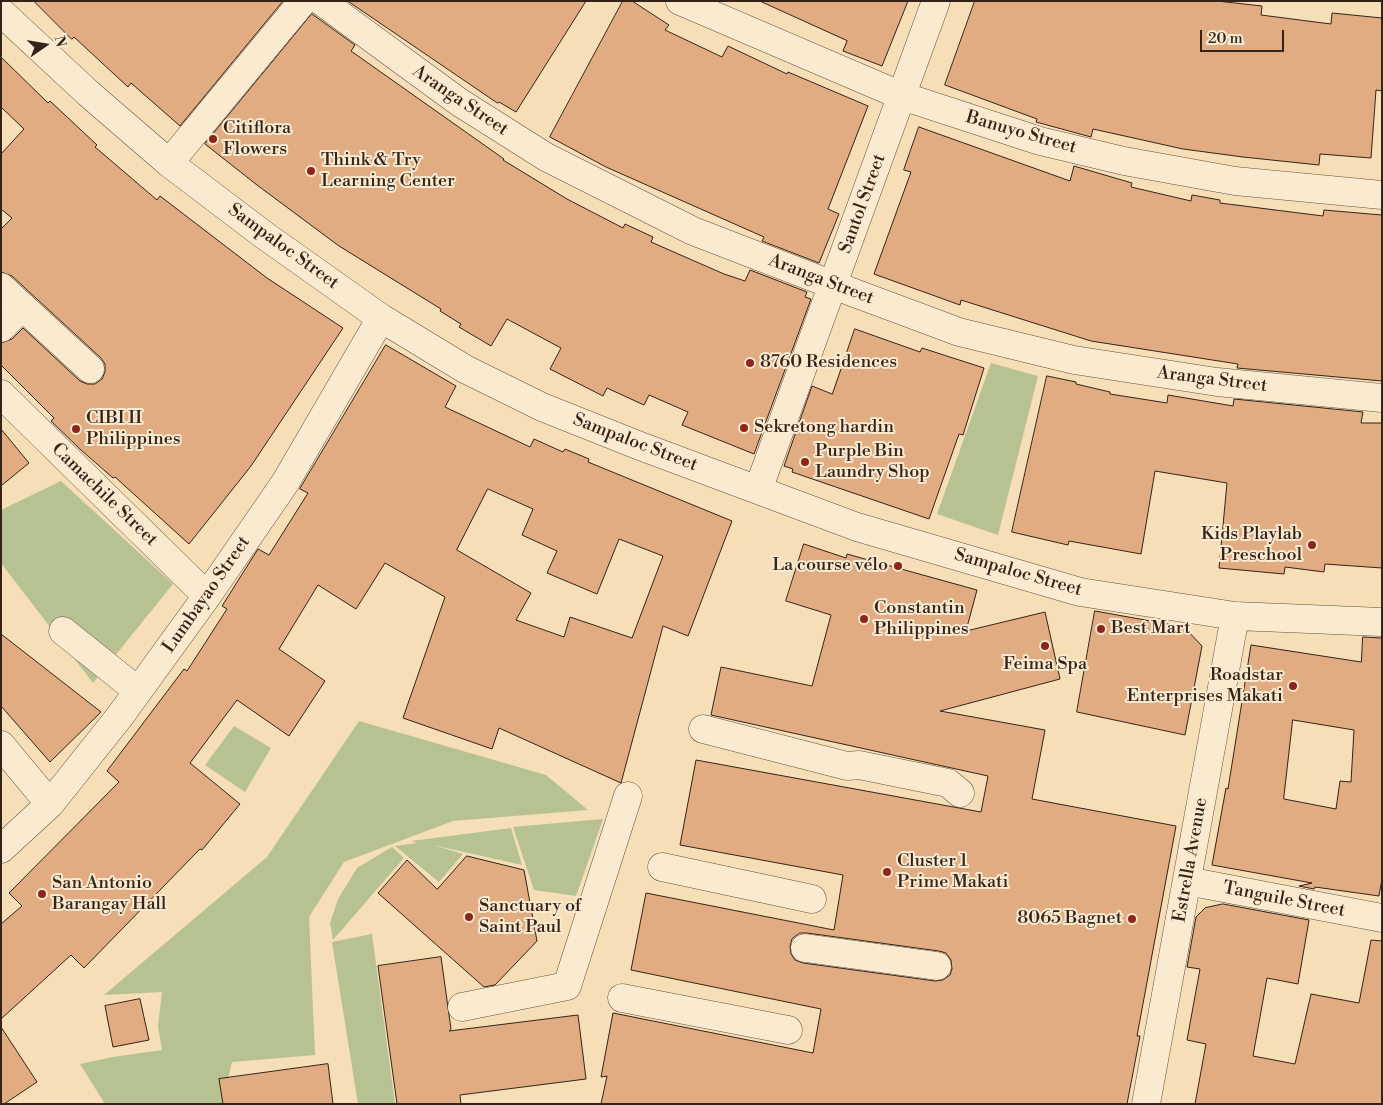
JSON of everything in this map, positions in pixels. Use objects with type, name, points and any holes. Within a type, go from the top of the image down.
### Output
[{"type":"street","points":[[169,163],[303,1]]},
{"type":"street","name":"Aranga Street","points":[[321,1],[459,102],[546,157],[693,231],[833,285],[959,332],[1074,360],[1217,382],[1382,398]]},
{"type":"street","name":"Banuyo Street","points":[[680,1],[902,96],[1040,141],[1124,162],[1235,181],[1382,195]]},
{"type":"street","name":"Santol Street","points":[[758,490],[936,1]]},
{"type":"street","name":"Sampaloc Street","points":[[1,12],[88,93],[169,163],[264,235],[381,318],[465,370],[542,407],[857,527],[1080,592],[1235,616],[1382,622]]},
{"type":"street","points":[[1,287],[90,369]]},
{"type":"street","points":[[1,328],[22,307]]},
{"type":"street","name":"Lumbayao Street","points":[[1,849],[50,804],[138,691],[207,596],[285,483],[381,318]]},
{"type":"street","name":"Camachile Street","points":[[1,394],[207,596]]},
{"type":"street","name":"Estrella Avenue","points":[[1146,1104],[1235,616]]},
{"type":"street","points":[[63,631],[138,691]]},
{"type":"street","points":[[703,729],[847,766],[859,765],[948,783],[960,793]]},
{"type":"street","points":[[1,745],[50,804]]},
{"type":"street","points":[[462,1007],[567,986],[628,796]]},
{"type":"street","points":[[662,867],[812,899]]},
{"type":"street","name":"Tanguile Street","points":[[1187,881],[1382,918]]},
{"type":"street","points":[[805,948],[937,966]]},
{"type":"street","points":[[622,998],[788,1030]]},
{"type":"green space","points":[[991,363],[1038,376],[998,535],[937,514]]},
{"type":"green space","points":[[61,481],[173,584],[93,683],[1,563],[1,510]]},
{"type":"green space","points":[[359,721],[546,775],[588,810],[453,821],[344,862],[309,917],[315,1055],[232,1062],[222,1104],[105,1104],[80,1064],[162,1050],[158,1026],[162,992],[104,995],[267,857]]},
{"type":"green space","points":[[234,726],[271,748],[245,792],[205,765]]},
{"type":"green space","points":[[603,819],[576,896],[534,890],[513,827]]},
{"type":"green space","points":[[511,828],[522,865],[433,845],[463,854],[439,882],[395,846],[417,843],[411,841]]},
{"type":"green space","points":[[392,847],[404,858],[333,940],[330,923],[338,899],[357,868]]},
{"type":"green space","points":[[372,934],[395,1104],[358,1104],[332,942]]},
{"type":"building","points":[[34,1],[283,1],[180,126],[131,83],[128,87],[74,37],[72,39]]},
{"type":"building","points":[[348,1],[586,1],[516,112],[498,103]]},
{"type":"building","points":[[623,1],[632,1],[669,25],[665,30],[722,57],[728,46],[787,74],[788,72],[868,106],[828,209],[839,214],[819,263],[762,241],[764,237],[606,167],[550,137]]},
{"type":"building","points":[[760,1],[908,1],[882,66],[843,51],[847,41]]},
{"type":"building","points":[[975,1],[1217,1],[1262,6],[1261,15],[1331,24],[1332,13],[1382,18],[1382,91],[1376,90],[1371,158],[1320,154],[1319,165],[1243,157],[1183,149],[1093,129],[1091,137],[1036,122],[1037,119],[945,85]]},
{"type":"building","points":[[312,14],[355,45],[351,51],[503,160],[567,199],[623,228],[625,224],[653,237],[651,242],[724,274],[745,281],[750,270],[807,292],[805,297],[811,299],[754,454],[682,425],[688,412],[649,395],[644,405],[607,388],[603,396],[550,369],[561,348],[507,319],[491,346],[459,327],[461,324],[440,311],[441,309],[339,246],[205,144]]},
{"type":"building","points":[[1,57],[48,103],[50,101],[97,145],[95,147],[157,200],[160,196],[267,278],[343,328],[251,466],[189,544],[115,477],[113,478],[81,450],[51,421],[54,418],[1,365],[1,343],[12,339],[23,328],[80,381],[87,384],[95,384],[102,379],[105,372],[105,364],[101,358],[12,276],[1,272],[1,229],[12,218],[1,209],[1,154],[24,129],[1,107]]},
{"type":"building","points":[[919,127],[1070,181],[1074,166],[1132,183],[1131,187],[1191,201],[1192,195],[1220,200],[1220,203],[1323,216],[1324,210],[1382,215],[1382,381],[1237,368],[1238,364],[1091,341],[961,300],[960,305],[874,274],[911,172],[904,170]]},
{"type":"building","points":[[855,329],[920,352],[922,348],[984,368],[963,435],[959,434],[929,519],[792,472],[793,469],[784,466],[812,386],[832,394]]},
{"type":"building","points":[[386,345],[456,386],[445,407],[530,447],[534,439],[563,452],[565,449],[589,459],[588,462],[732,521],[688,636],[663,626],[621,783],[499,728],[492,749],[403,718],[445,597],[385,563],[356,609],[318,585],[279,649],[325,681],[289,736],[237,700],[190,763],[240,804],[202,850],[200,849],[84,968],[71,955],[1,1019],[1,924],[22,906],[9,893],[119,782],[107,771],[184,669],[187,671],[227,609],[222,606],[258,549],[269,555],[308,493],[300,489]],"holes":[[[488,489],[533,509],[522,535],[557,551],[547,573],[597,594],[619,539],[663,556],[632,638],[570,617],[564,637],[516,620],[531,593],[457,550]]]},
{"type":"building","points":[[1047,376],[1076,382],[1076,384],[1110,392],[1110,394],[1167,403],[1168,395],[1233,406],[1234,399],[1363,412],[1361,423],[1382,423],[1382,568],[1325,564],[1324,572],[1285,567],[1284,574],[1219,568],[1227,483],[1155,471],[1141,554],[1069,541],[1068,545],[1012,532]]},
{"type":"building","points":[[1,429],[29,463],[1,486]]},
{"type":"building","points":[[804,544],[846,558],[847,554],[977,590],[966,631],[1045,612],[1060,679],[940,711],[1045,730],[1032,799],[1176,826],[1137,1036],[1140,1036],[1127,1104],[601,1104],[607,1076],[601,1077],[613,1013],[813,1053],[821,1009],[631,970],[646,893],[834,930],[843,875],[680,845],[696,760],[981,812],[988,776],[711,715],[721,667],[812,686],[831,615],[786,601]],"holes":[[[800,933],[939,951],[946,953],[951,960],[952,969],[950,975],[943,980],[935,981],[803,963],[795,960],[791,954],[790,946],[792,939]]]},
{"type":"building","points":[[1095,611],[1184,627],[1202,646],[1185,735],[1077,712]]},
{"type":"building","points":[[1,634],[101,712],[50,762],[1,706]]},
{"type":"building","points":[[1363,637],[1382,638],[1382,879],[1379,896],[1315,887],[1314,889],[1299,886],[1312,883],[1212,865],[1226,788],[1228,789],[1251,645],[1361,662]],"holes":[[[1293,720],[1354,730],[1351,782],[1340,781],[1336,809],[1284,799]]]},
{"type":"building","name":"Sanctuary of Saint Paul","points":[[467,856],[524,870],[537,941],[495,985],[484,987],[378,893],[407,860],[437,889]]},
{"type":"building","points":[[1223,904],[1309,920],[1298,984],[1267,978],[1253,1056],[1295,1064],[1311,994],[1359,1003],[1371,940],[1382,941],[1382,1104],[1195,1104],[1206,1044],[1187,1040],[1200,969],[1187,967],[1196,917],[1205,908]]},
{"type":"building","points":[[441,957],[451,1029],[449,1031],[578,1015],[586,1079],[460,1095],[461,1104],[397,1104],[378,966]]},
{"type":"building","points":[[140,999],[149,1040],[113,1047],[105,1006]]},
{"type":"building","points":[[1,1027],[37,1082],[4,1104],[1,1104]]},
{"type":"building","points":[[328,1064],[333,1104],[223,1104],[219,1079]]},
{"type":"place","name":"Citiflora Flowers","points":[[213,139]]},
{"type":"place","name":"Think & Try Learning Center","points":[[311,171]]},
{"type":"place","name":"8760 Residences","points":[[750,363]]},
{"type":"place","name":"Sekretong hardin","points":[[744,428]]},
{"type":"place","name":"CIBI II Philippines","points":[[76,429]]},
{"type":"place","name":"Purple Bin Laundry Shop","points":[[805,462]]},
{"type":"place","name":"Kids Playlab Preschool","points":[[1312,545]]},
{"type":"place","name":"La course vélo","points":[[898,566]]},
{"type":"place","name":"Constantin Philippines","points":[[864,619]]},
{"type":"place","name":"Best Mart","points":[[1101,629]]},
{"type":"place","name":"Feima Spa","points":[[1045,646]]},
{"type":"place","name":"Roadstar Enterprises Makati","points":[[1293,686]]},
{"type":"place","name":"Cluster 1 Prime Makati","points":[[887,872]]},
{"type":"place","name":"San Antonio Barangay Hall","points":[[42,894]]},
{"type":"place","name":"Sanctuary of Saint Paul","points":[[469,917]]},
{"type":"place","name":"8065 Bagnet","points":[[1132,919]]}]
